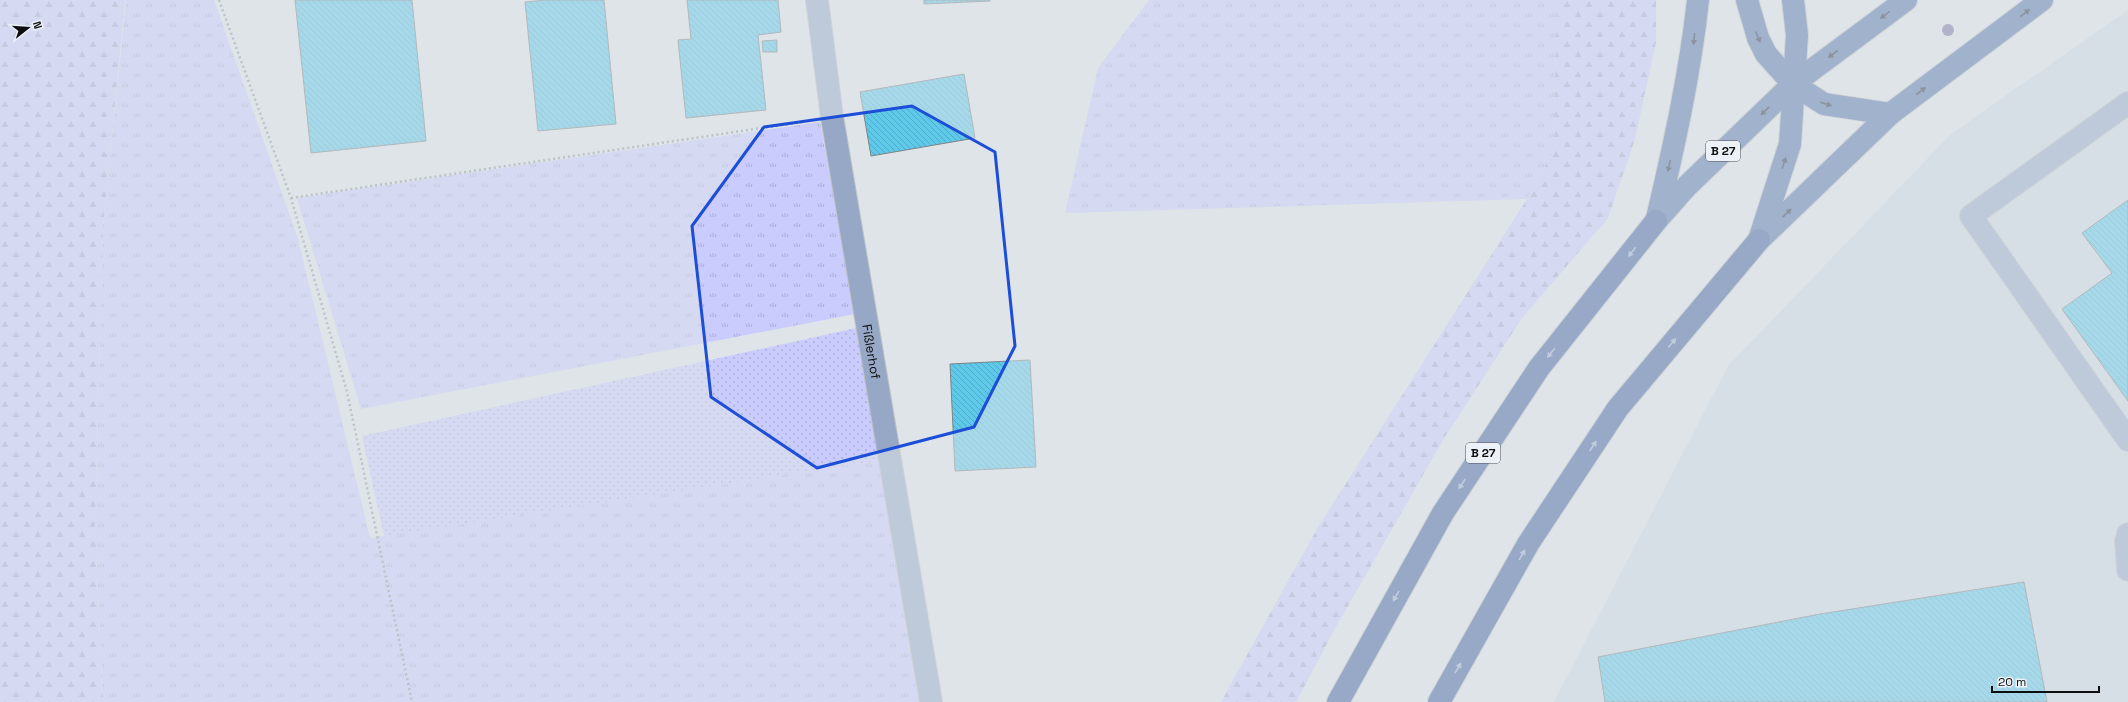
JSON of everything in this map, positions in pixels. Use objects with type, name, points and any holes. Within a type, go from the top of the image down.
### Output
[{"type":"highway","name":"B 27","points":[[1338,702],[1443,513],[1539,368],[1656,221]]},
{"type":"highway","points":[[1439,702],[1528,544],[1618,408],[1759,240]]},
{"type":"main road","points":[[1656,221],[1681,113],[1693,51],[1698,0]]},
{"type":"main road","points":[[1747,0],[1758,38],[1766,54],[1793,84],[1824,104],[1890,114]]},
{"type":"main road","points":[[1759,240],[1790,144],[1797,35],[1793,0]]},
{"type":"main road","name":"B 27","points":[[1656,221],[1687,186],[1793,84],[1906,0]]},
{"type":"main road","points":[[1759,240],[1890,114],[2042,0]]},
{"type":"street","name":"Fißlerhof","points":[[817,0],[832,117],[931,702]]},
{"type":"street","points":[[2128,103],[1971,216],[2128,440]]},
{"type":"street","points":[[2128,534],[2126,541],[2128,570]]},
{"type":"path","points":[[219,0],[291,198],[347,392],[412,702]]},
{"type":"path","points":[[291,198],[832,117]]},
{"type":"highlighted area","points":[[912,106],[995,152],[1015,346],[974,427],[817,468],[711,397],[692,226],[764,127]]},
{"type":"shaded area","points":[[2128,10],[2128,702],[1554,702],[1728,366],[1951,134]]},
{"type":"green space","points":[[0,0],[125,0],[103,226],[95,527],[103,702],[0,702]]},
{"type":"green space","points":[[126,0],[214,0],[298,239],[370,538],[882,460],[931,702],[103,702],[95,527],[103,226]]},
{"type":"green space","points":[[1149,0],[1557,0],[1553,151],[1527,199],[1065,213],[1098,68]]},
{"type":"green space","points":[[1557,0],[1656,0],[1656,42],[1635,139],[1608,218],[1522,318],[1443,440],[1337,625],[1296,702],[1221,702],[1317,529],[1527,199],[1553,151]]},
{"type":"green space","points":[[820,122],[855,314],[361,409],[297,198]]},
{"type":"green space","points":[[861,327],[882,460],[384,536],[362,436]]},
{"type":"building","points":[[295,0],[412,0],[426,141],[311,153]]},
{"type":"building","points":[[546,0],[604,0],[616,124],[538,131],[525,2]]},
{"type":"building","points":[[687,0],[778,0],[781,32],[758,35],[766,110],[686,118],[678,40],[691,39]]},
{"type":"building","points":[[924,0],[990,0],[990,1],[924,4]]},
{"type":"building","points":[[777,40],[777,52],[763,52],[762,41]]},
{"type":"building","points":[[964,74],[975,138],[871,156],[860,92]]},
{"type":"building","points":[[2128,200],[2128,401],[2062,309],[2112,273],[2082,233]]},
{"type":"building","points":[[1030,360],[1036,467],[955,471],[950,364]]},
{"type":"building","points":[[2024,582],[2047,702],[1605,702],[1598,657],[1820,614]]}]
